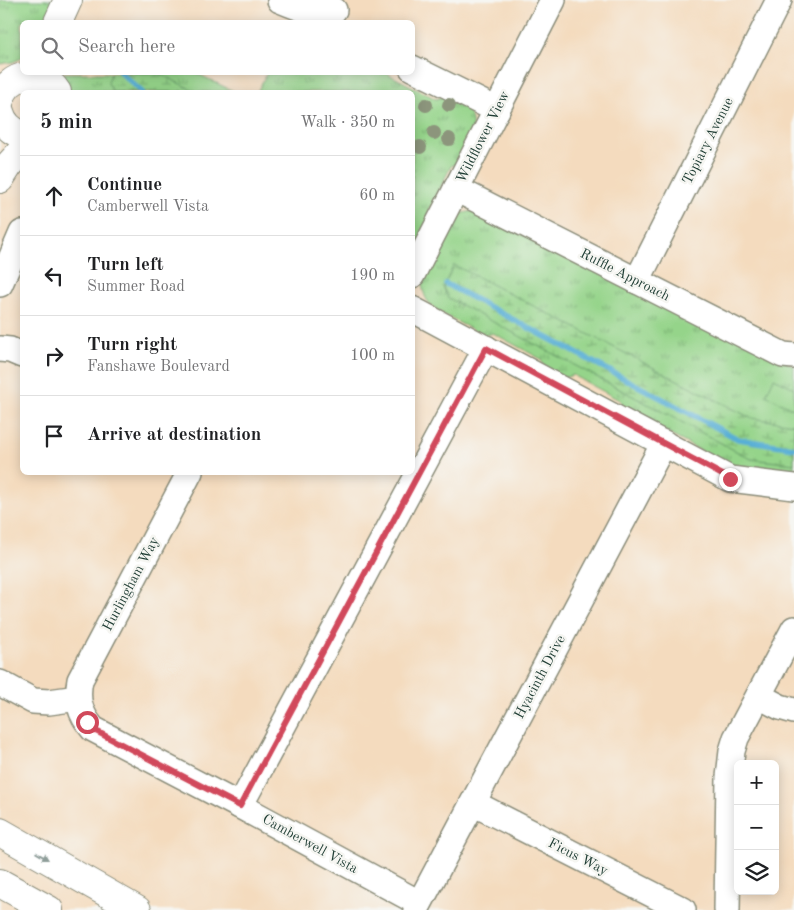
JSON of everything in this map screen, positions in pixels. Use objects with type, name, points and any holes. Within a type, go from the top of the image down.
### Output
[{"type":"main road","points":[[59,20],[68,0]]},
{"type":"main road","points":[[81,20],[89,0]]},
{"type":"main road","points":[[5,118],[4,89],[17,75],[36,76],[56,84]]},
{"type":"main road","points":[[0,179],[20,153]]},
{"type":"main road","points":[[0,832],[137,910]]},
{"type":"main road","points":[[0,883],[49,910]]},
{"type":"street","points":[[280,0],[314,12],[335,11]]},
{"type":"street","name":"Wildflower View","points":[[415,269],[553,0]]},
{"type":"street","name":"Topiary Avenue","points":[[637,281],[779,0]]},
{"type":"street","points":[[415,69],[497,110]]},
{"type":"street","name":"Ruffle Approach","points":[[456,189],[783,355],[794,356]]},
{"type":"street","points":[[0,284],[20,238]]},
{"type":"street","points":[[415,311],[730,479],[794,487]]},
{"type":"street","points":[[240,806],[486,348]]},
{"type":"street","points":[[0,350],[10,350],[20,354]]},
{"type":"street","name":"Hyacinth Drive","points":[[418,907],[664,443]]},
{"type":"street","name":"Hurlingham Way","points":[[78,698],[80,680],[188,475]]},
{"type":"street","points":[[727,910],[730,760],[736,738],[794,629]]},
{"type":"street","points":[[0,683],[33,701],[49,702],[78,698]]},
{"type":"street","points":[[759,696],[780,707],[794,710]]},
{"type":"street","name":"Camberwell Vista","points":[[78,698],[83,716],[92,729],[240,806],[418,907]]},
{"type":"street","name":"Ficus Way","points":[[473,803],[684,910]]},
{"type":"green space","points":[[0,0],[62,0],[53,20],[20,20],[20,59],[0,64]]},
{"type":"green space","points":[[64,75],[200,75],[231,90],[65,90]]},
{"type":"green space","points":[[110,75],[162,75],[193,90],[112,90],[108,83]]},
{"type":"green space","points":[[266,75],[390,75],[436,99],[445,96],[469,112],[472,126],[469,141],[460,163],[451,166],[428,213],[430,223],[415,252],[415,90],[258,90]]},
{"type":"green space","points":[[473,211],[794,366],[794,477],[744,470],[728,465],[623,410],[621,401],[573,375],[564,378],[544,367],[541,359],[493,333],[485,336],[437,310],[426,298],[422,280],[455,217]]},
{"type":"green space","points":[[454,265],[751,418],[794,424],[794,464],[751,459],[448,298],[443,287]]},
{"type":"green space","points":[[774,378],[794,388],[794,409],[766,395]]},
{"type":"waterway","points":[[123,75],[140,90]]},
{"type":"waterway","points":[[446,284],[738,439],[794,448]]},
{"type":"route","points":[[87,722],[92,729],[240,806],[486,348],[730,479]]}]
